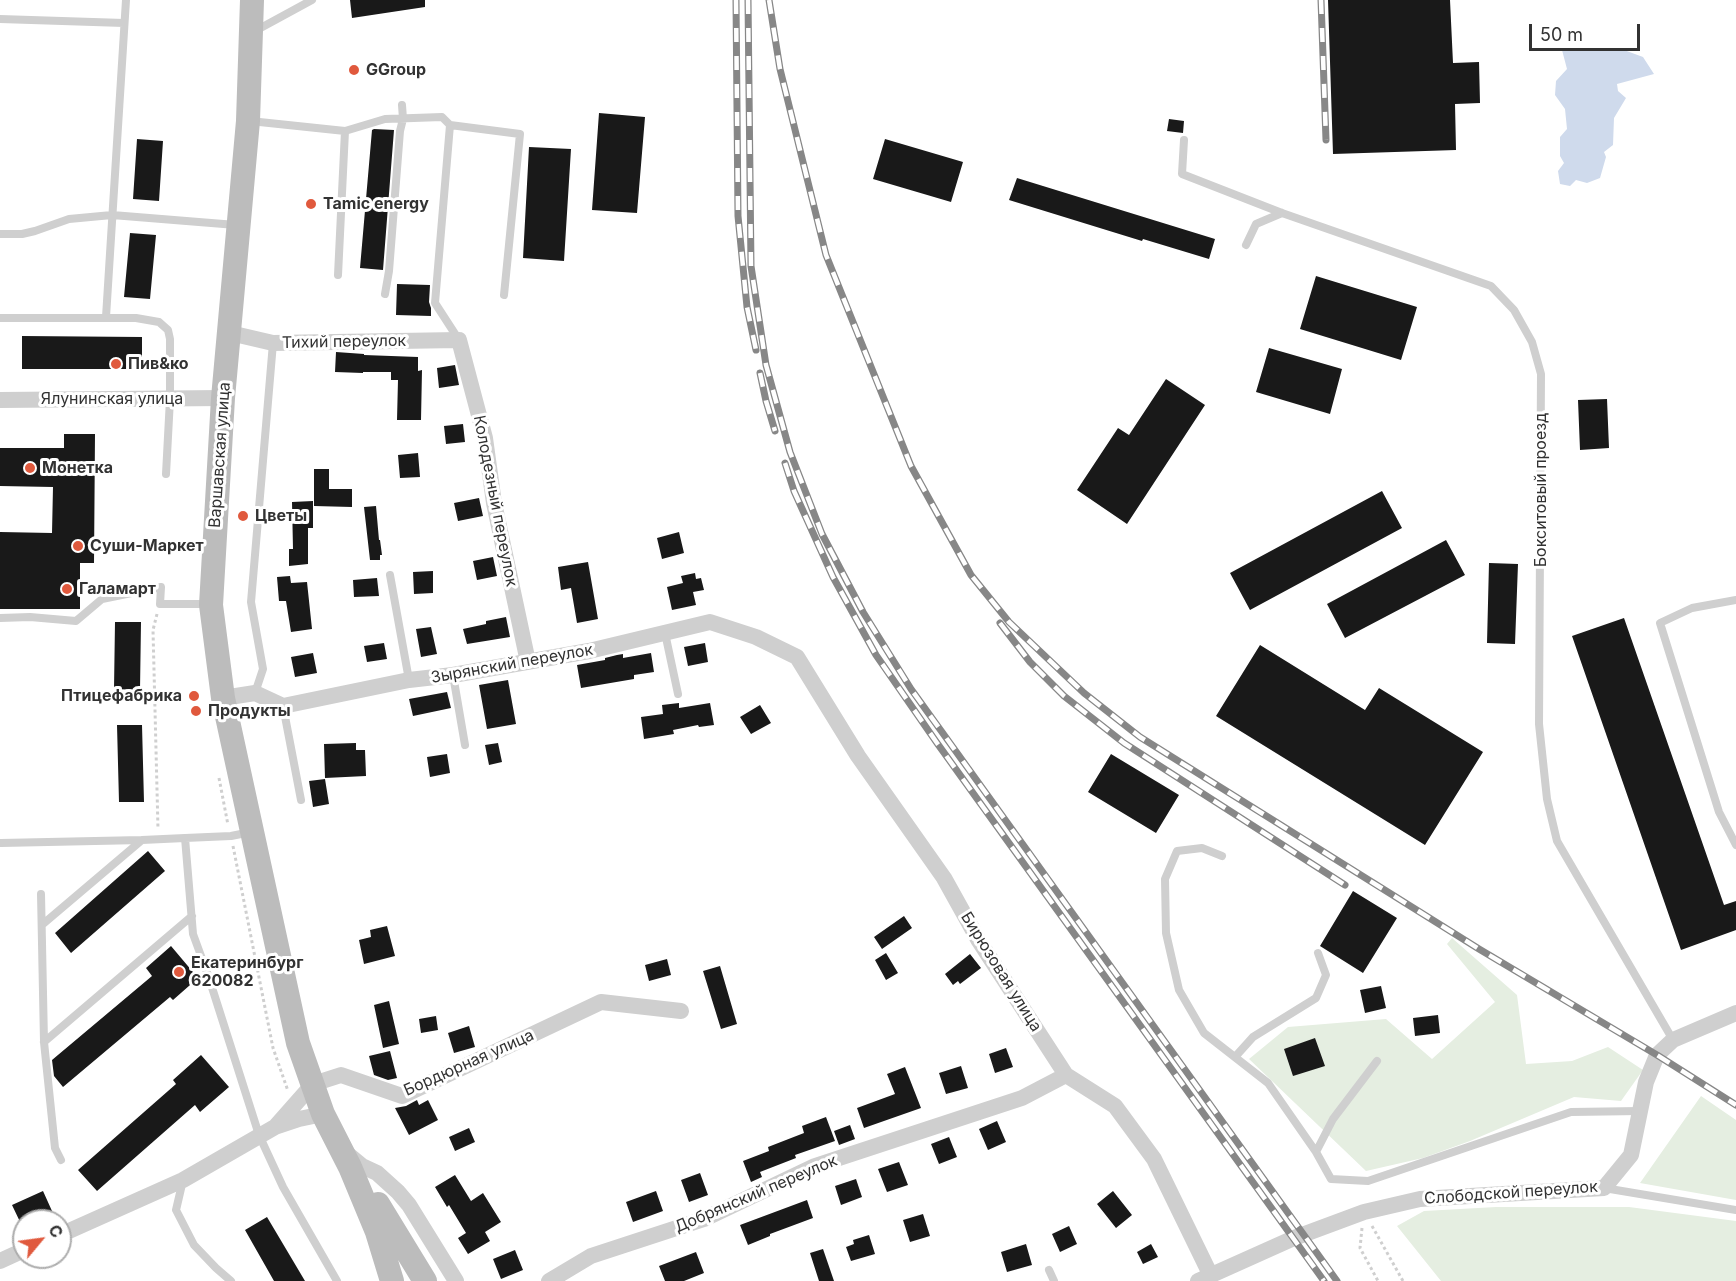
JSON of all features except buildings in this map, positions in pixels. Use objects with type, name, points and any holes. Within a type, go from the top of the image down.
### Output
[{"type":"main road","name":"Варшавская улица","points":[[252,0],[248,121],[223,398],[211,604],[223,698],[298,1043],[323,1114],[345,1157],[377,1232],[392,1281]]},
{"type":"main road","name":"Варшавская улица","points":[[345,1157],[387,1218],[425,1281]]},
{"type":"street","name":"Тихий переулок","points":[[230,333],[273,343],[459,340]]},
{"type":"street","name":"Колодезный переулок","points":[[459,340],[485,438],[494,503],[528,662]]},
{"type":"street","name":"Ялунинская улица","points":[[0,400],[223,398]]},
{"type":"street","name":"Зырянский переулок","points":[[283,706],[409,680],[453,675],[589,651],[710,622],[756,638],[797,657]]},
{"type":"street","name":"Бирюзовая улица","points":[[797,657],[858,756],[944,878],[979,940],[1066,1074],[1115,1106],[1154,1159],[1204,1278]]},
{"type":"street","points":[[223,698],[255,693],[283,706]]},
{"type":"street","name":"Бордюрная улица","points":[[313,1084],[341,1075],[402,1096],[601,1002],[681,1011]]},
{"type":"street","name":"Слободской переулок","points":[[1204,1278],[1364,1212],[1420,1199],[1604,1188],[1631,1155],[1646,1082],[1658,1055],[1673,1040],[1736,1013]]},
{"type":"street","name":"Добрянский переулок","points":[[549,1281],[591,1256],[704,1220],[815,1166],[1022,1098],[1066,1074]]},
{"type":"street","points":[[275,1126],[313,1084]]},
{"type":"street","points":[[72,1229],[183,1180],[275,1126],[323,1114]]},
{"type":"street","name":"Варшавская улица","points":[[345,1157],[377,1173],[398,1192],[414,1213],[456,1281]]},
{"type":"lane","points":[[106,317],[126,0]]},
{"type":"lane","points":[[250,34],[312,0]]},
{"type":"lane","points":[[0,19],[124,23]]},
{"type":"lane","points":[[385,294],[403,119],[402,105]]},
{"type":"lane","points":[[248,121],[345,131],[385,119],[442,117],[450,125],[520,134],[504,295]]},
{"type":"lane","points":[[450,125],[435,303],[459,340]]},
{"type":"lane","points":[[338,275],[345,131]]},
{"type":"lane","name":"Бокситовый проезд","points":[[1184,140],[1182,174],[1282,213],[1491,286],[1514,310],[1532,342],[1541,374],[1539,724],[1547,800],[1557,841],[1673,1040]]},
{"type":"lane","points":[[1246,245],[1256,224],[1282,213]]},
{"type":"lane","points":[[0,234],[22,234],[69,219],[112,215],[239,225]]},
{"type":"lane","points":[[0,318],[136,318],[159,322],[168,330],[170,399],[166,474]]},
{"type":"lane","points":[[255,693],[263,669],[251,602],[273,343]]},
{"type":"lane","points":[[390,575],[409,680]]},
{"type":"lane","points":[[0,618],[30,617],[76,621],[102,599],[160,587],[160,604],[211,604]]},
{"type":"lane","points":[[1736,600],[1692,608],[1660,623],[1719,812],[1736,844]]},
{"type":"lane","points":[[665,633],[678,694]]},
{"type":"lane","points":[[453,675],[465,745]]},
{"type":"lane","points":[[283,706],[301,800]]},
{"type":"lane","points":[[2,843],[142,840],[231,836],[251,832]]},
{"type":"lane","points":[[185,838],[193,934],[259,1135],[283,1187],[337,1281]]},
{"type":"lane","points":[[43,924],[142,840]]},
{"type":"lane","points":[[1222,856],[1202,848],[1177,851],[1165,879],[1166,933],[1179,990],[1204,1033],[1268,1083],[1316,1152],[1331,1179],[1368,1181],[1571,1112],[1640,1111]]},
{"type":"lane","points":[[41,894],[44,1042],[55,1148],[61,1160]]},
{"type":"lane","points":[[44,1042],[192,916]]},
{"type":"lane","points":[[1235,1057],[1253,1037],[1316,998],[1326,975],[1318,953]]},
{"type":"lane","points":[[1316,1152],[1333,1119],[1377,1061]]},
{"type":"lane","points":[[183,1180],[176,1210],[194,1245],[231,1281]]},
{"type":"lane","points":[[1604,1188],[1736,1210]]},
{"type":"lane","points":[[1049,1270],[1054,1281]]},
{"type":"path","points":[[158,839],[153,630],[160,604]]},
{"type":"path","points":[[1364,1212],[1360,1248],[1378,1281]]},
{"type":"path","points":[[1364,1212],[1403,1281]]},
{"type":"shaded area","points":[[1452,938],[1517,995],[1526,1064],[1572,1061],[1608,1047],[1643,1070],[1621,1101],[1574,1097],[1470,1141],[1423,1158],[1366,1171],[1249,1059],[1288,1027],[1386,1019],[1432,1059],[1495,1002],[1447,944]]},
{"type":"shaded area","points":[[1701,1096],[1736,1120],[1736,1200],[1640,1183]]},
{"type":"shaded area","points":[[1496,1207],[1629,1207],[1736,1221],[1736,1281],[1441,1281],[1397,1226],[1424,1211]]},
{"type":"water","points":[[1589,48],[1624,50],[1643,57],[1654,74],[1617,84],[1618,91],[1626,98],[1614,118],[1613,145],[1604,152],[1606,157],[1600,178],[1587,183],[1576,180],[1570,186],[1560,184],[1558,171],[1564,163],[1560,156],[1560,137],[1567,129],[1565,109],[1555,95],[1556,81],[1567,69],[1562,50]]},
{"type":"railway","points":[[736,0],[738,216],[747,307],[756,350]]},
{"type":"railway","points":[[748,0],[751,266],[766,365],[790,452],[822,534],[863,612],[911,689],[1337,1281]]},
{"type":"railway","points":[[769,0],[780,69],[826,255],[911,466],[971,575],[1009,622],[1084,693],[1140,737],[1479,949],[1736,1105]]},
{"type":"railway","points":[[1321,0],[1326,140]]},
{"type":"railway","points":[[760,373],[775,431]]},
{"type":"railway","points":[[785,463],[794,491],[833,577],[876,655],[1324,1281]]},
{"type":"railway","points":[[1000,623],[1030,662],[1064,696],[1124,743],[1345,885]]},
{"type":"place","name":"GGroup","points":[[354,70]]},
{"type":"place","name":"Tamic energy","points":[[311,204]]},
{"type":"place","name":"Пив&ко","points":[[116,364]]},
{"type":"place","name":"Монетка","points":[[30,468]]},
{"type":"place","name":"Цветы","points":[[243,516]]},
{"type":"place","name":"Суши-Маркет","points":[[78,546]]},
{"type":"place","name":"Галамарт","points":[[67,589]]},
{"type":"place","name":"Птицефабрика","points":[[194,696]]},
{"type":"place","name":"Продукты","points":[[196,711]]},
{"type":"place","name":"Екатеринбург 620082","points":[[179,972]]}]
